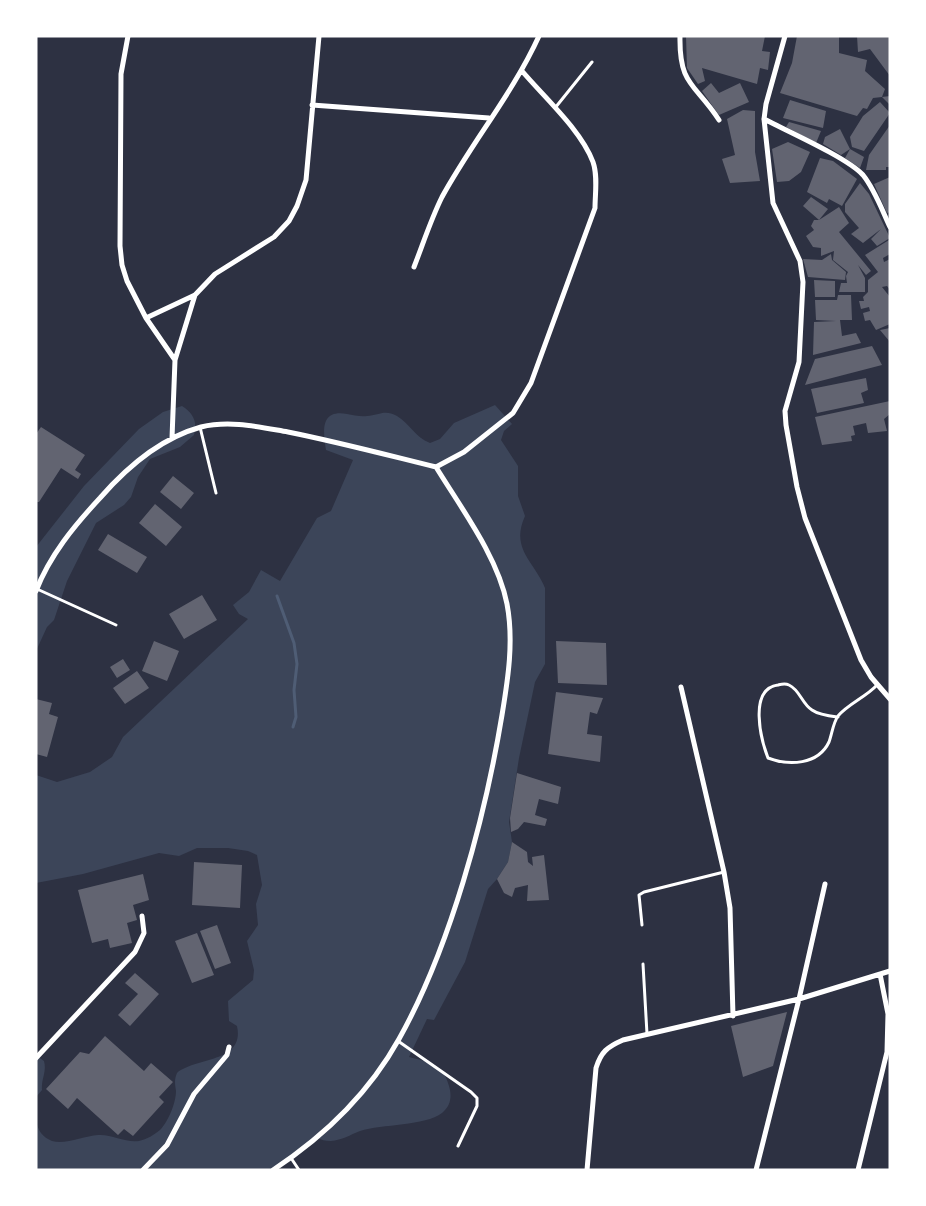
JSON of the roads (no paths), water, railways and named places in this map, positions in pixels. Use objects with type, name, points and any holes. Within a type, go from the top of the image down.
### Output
[{"type":"street","points":[[128,36],[121,74],[120,246],[122,265],[127,281],[146,318],[175,360]]},
{"type":"street","points":[[146,318],[195,295],[215,274],[274,237],[289,221],[306,180],[319,36]]},
{"type":"street","points":[[414,267],[442,198],[489,118],[522,71],[539,36]]},
{"type":"street","points":[[680,36],[679,59],[683,73],[690,86],[707,102],[719,120]]},
{"type":"street","points":[[785,36],[766,104],[764,119],[774,203],[800,261],[803,282],[800,362],[786,411],[797,488],[805,518],[849,633],[861,660],[877,685],[890,700]]},
{"type":"street","points":[[37,590],[57,550],[83,516],[126,472],[144,456],[172,438],[200,427],[228,423],[259,427],[314,437],[436,467],[464,452],[513,413],[531,383],[594,208],[594,163],[576,132],[522,71]]},
{"type":"street","points":[[312,105],[489,118]]},
{"type":"street","points":[[764,119],[847,163],[862,174],[875,195],[890,227]]},
{"type":"street","points":[[172,438],[175,360],[195,295]]},
{"type":"street","points":[[273,1170],[291,1158],[335,1122],[366,1086],[398,1041],[425,986],[451,915],[493,768],[506,688],[511,641],[507,603],[490,557],[436,467]]},
{"type":"street","points":[[681,687],[724,872],[730,908],[733,1016]]},
{"type":"street","points":[[756,1170],[800,999],[825,884]]},
{"type":"street","points":[[36,1058],[135,952],[144,933],[142,916]]},
{"type":"street","points":[[587,1170],[596,1068],[602,1052],[608,1046],[647,1034],[733,1016],[800,999],[890,971]]},
{"type":"street","points":[[858,1170],[887,1052],[889,1035],[885,996],[880,974]]},
{"type":"street","points":[[143,1170],[167,1145],[194,1094],[227,1055],[229,1047]]},
{"type":"lane","points":[[554,108],[592,62]]},
{"type":"lane","points":[[200,427],[216,493]]},
{"type":"lane","points":[[37,590],[116,625]]},
{"type":"lane","points":[[838,717],[822,715],[811,710],[796,689],[787,684],[773,686],[762,694],[758,702],[764,749],[768,758],[781,763],[800,764],[818,754],[828,744],[838,717],[877,685]]},
{"type":"lane","points":[[642,925],[638,902],[639,896],[644,892],[724,872]]},
{"type":"lane","points":[[643,964],[647,1034]]},
{"type":"lane","points":[[398,1041],[477,1098],[477,1106],[458,1146]]},
{"type":"lane","points":[[291,1158],[299,1170]]},
{"type":"waterway","points":[[277,596],[294,643],[297,664],[294,690],[296,717],[293,727]]}]
